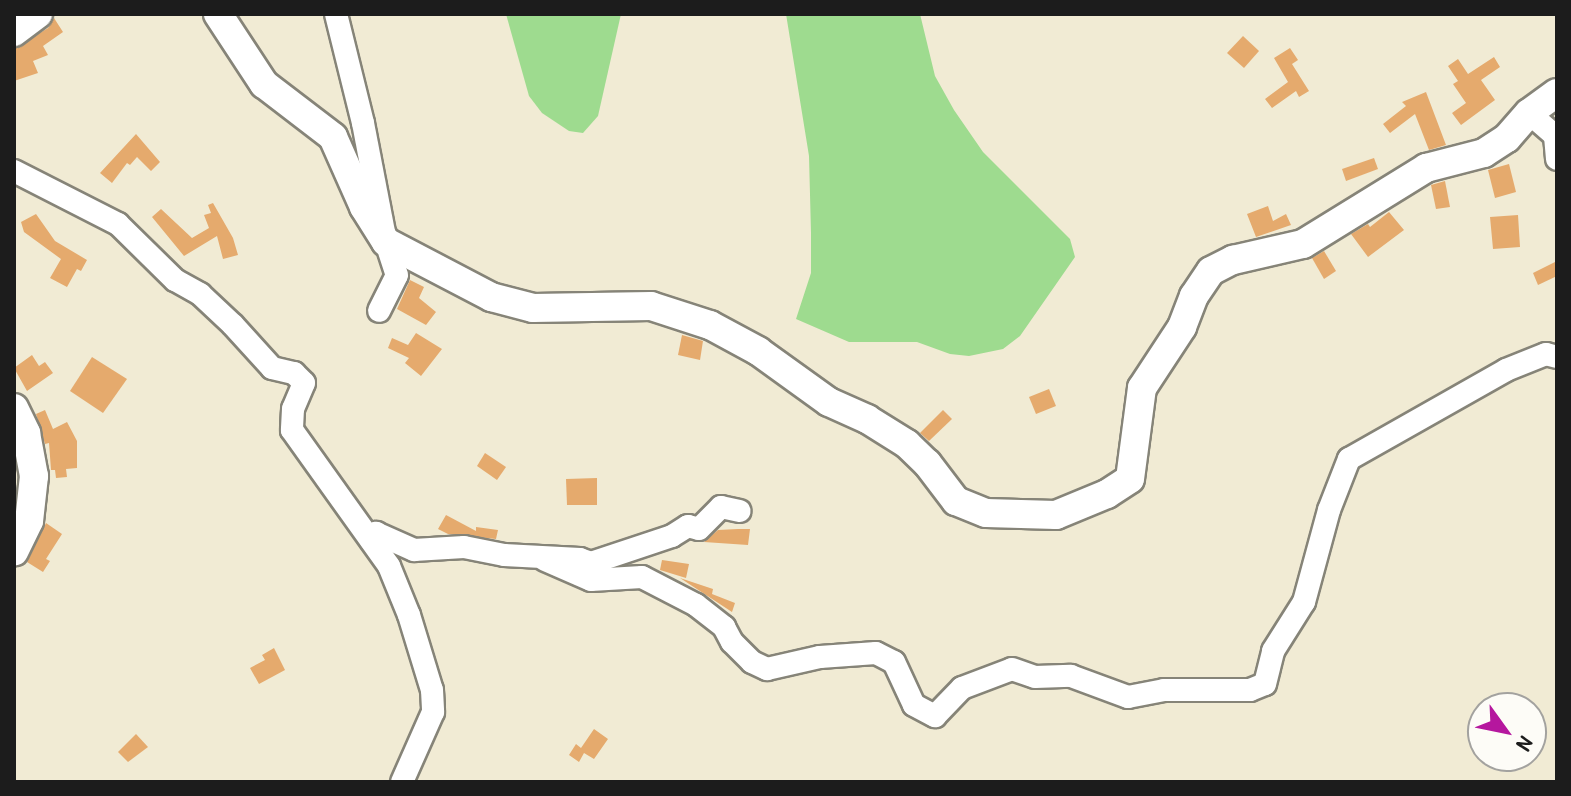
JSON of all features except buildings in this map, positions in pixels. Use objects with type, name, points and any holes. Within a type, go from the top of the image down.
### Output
[{"type":"main road","points":[[14,32],[38,14]]},
{"type":"main road","points":[[218,14],[264,84],[333,137],[364,207],[386,242],[491,297],[533,308],[651,306],[710,325],[758,351],[829,402],[867,419],[907,444],[927,463],[956,501],[986,513],[1056,515],[1107,494],[1130,479],[1142,388],[1182,327],[1194,296],[1211,271],[1233,260],[1303,244],[1426,168],[1484,153],[1507,138],[1529,113],[1557,93]]},
{"type":"main road","points":[[14,408],[26,433],[34,476],[29,521],[14,552]]},
{"type":"street","points":[[336,14],[363,123],[386,242],[397,275],[379,311]]},
{"type":"street","points":[[1529,113],[1555,136],[1557,159]]},
{"type":"street","points":[[14,171],[100,212],[118,224],[175,280],[200,294],[272,368],[294,373],[304,383],[293,409],[292,430],[296,440],[339,492],[389,566],[409,615],[432,690],[433,712],[402,782]]},
{"type":"street","points":[[371,540],[376,533],[414,550],[464,547],[545,560],[591,580],[642,577],[696,605],[724,627],[732,642],[752,662],[767,669],[820,657],[876,653],[894,662],[914,705],[935,716],[962,688],[1012,669],[1035,677],[1071,676],[1128,697],[1164,690],[1250,690],[1265,684],[1273,651],[1304,602],[1329,510],[1349,459],[1506,370],[1546,354],[1557,357]]},
{"type":"street","points":[[545,560],[560,557],[591,563],[672,536],[688,526],[699,529],[721,507],[740,511]]},
{"type":"green space","points":[[506,14],[621,14],[598,116],[583,133],[569,131],[542,113],[529,96]]},
{"type":"green space","points":[[786,14],[920,14],[935,76],[954,110],[983,152],[1070,239],[1075,257],[1020,336],[1003,349],[969,356],[950,354],[917,342],[849,342],[796,319],[811,273],[809,156]]}]
